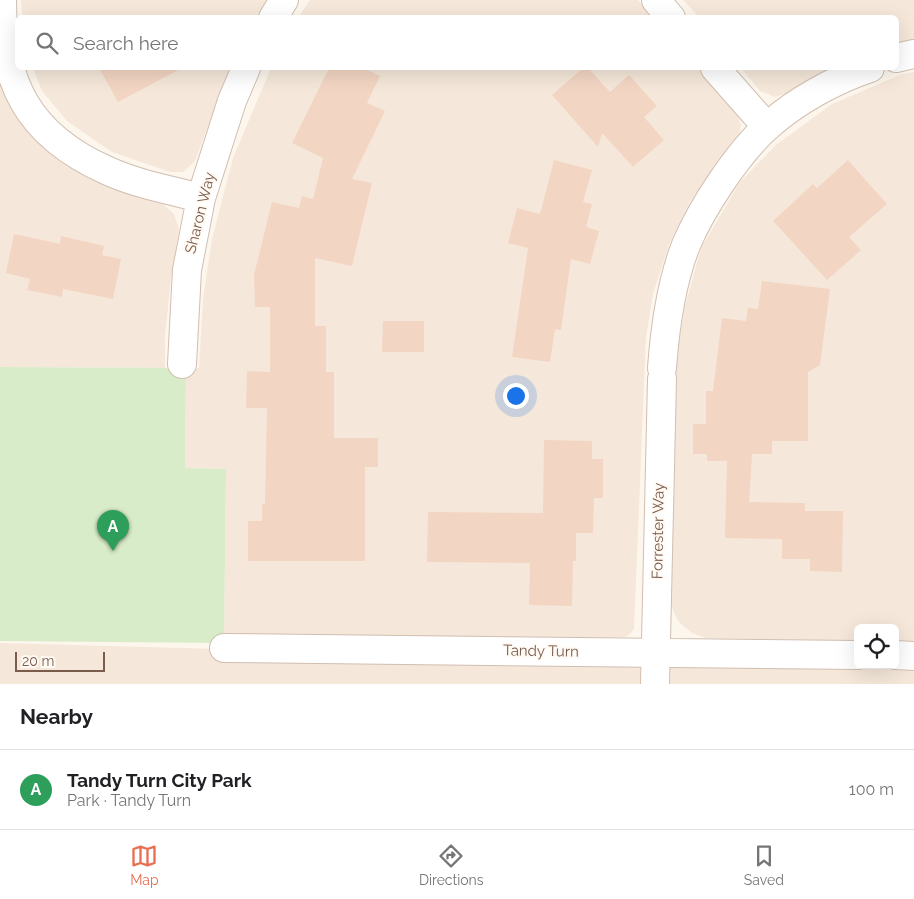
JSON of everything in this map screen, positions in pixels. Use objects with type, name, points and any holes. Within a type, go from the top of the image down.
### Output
[{"type":"street","points":[[2,0],[2,23],[7,62],[22,100],[38,122],[57,140],[80,156],[106,170],[136,181],[201,198]]},
{"type":"street","points":[[275,15],[284,0]]},
{"type":"street","points":[[656,0],[668,15]]},
{"type":"street","points":[[899,57],[914,54]]},
{"type":"street","name":"Sharon Way","points":[[182,364],[187,270],[201,198],[232,101],[245,70]]},
{"type":"street","points":[[717,70],[767,126]]},
{"type":"street","name":"Forrester Way","points":[[655,684],[662,374],[671,301],[686,246],[696,224],[715,192],[767,126],[798,104],[830,85],[865,70]]},
{"type":"street","name":"Tandy Turn","points":[[224,648],[854,655]]},
{"type":"street","points":[[899,655],[914,656]]},
{"type":"shaded area","points":[[21,0],[268,0],[260,15],[22,15]]},
{"type":"shaded area","points":[[310,0],[638,0],[651,15],[300,15]]},
{"type":"shaded area","points":[[683,0],[914,0],[914,39],[899,43],[899,15],[697,15]]},
{"type":"shaded area","points":[[34,70],[233,70],[219,97],[195,161],[183,172],[170,172],[112,152],[67,121],[42,91]]},
{"type":"shaded area","points":[[270,70],[700,70],[736,111],[741,125],[738,140],[716,163],[688,205],[669,245],[653,294],[646,337],[634,629],[629,635],[624,637],[591,638],[224,634],[226,469],[185,468],[186,368],[199,368],[203,299],[212,239],[233,158]]},
{"type":"shaded area","points":[[743,70],[828,70],[785,94],[775,97],[760,91]]},
{"type":"shaded area","points":[[914,72],[914,642],[899,641],[899,624],[854,624],[854,641],[706,638],[692,633],[678,621],[668,598],[671,391],[685,306],[701,248],[740,182],[776,145],[832,104],[902,74]]},
{"type":"shaded area","points":[[0,78],[75,169],[115,190],[162,203],[174,214],[179,229],[171,278],[165,337],[165,368],[0,367]]},
{"type":"shaded area","points":[[0,643],[854,666],[854,669],[914,668],[914,684],[0,684]]},
{"type":"green space","points":[[0,367],[186,368],[185,468],[226,469],[224,643],[0,641]]},
{"type":"building","points":[[100,70],[178,70],[118,102]]},
{"type":"building","points":[[328,70],[367,70],[380,76],[367,103],[385,111],[352,179],[372,183],[352,266],[315,258],[315,326],[326,326],[326,372],[334,372],[334,438],[378,438],[378,467],[365,467],[365,561],[248,561],[248,521],[262,521],[262,504],[265,504],[267,408],[246,408],[247,371],[270,372],[270,307],[255,307],[254,275],[272,202],[299,208],[302,196],[313,199],[323,158],[292,143]]},
{"type":"building","points":[[581,70],[590,70],[610,92],[629,75],[657,106],[644,117],[664,140],[633,167],[602,133],[598,147],[552,95]]},
{"type":"building","points":[[554,160],[592,170],[583,202],[592,204],[586,227],[599,231],[590,264],[571,259],[561,330],[555,329],[550,362],[512,357],[528,248],[508,243],[517,208],[540,214]]},
{"type":"building","points":[[848,160],[887,204],[849,237],[861,250],[827,280],[773,221],[813,184],[817,188]]},
{"type":"building","points":[[14,234],[60,244],[61,236],[104,246],[102,255],[121,259],[113,299],[63,289],[62,297],[27,290],[30,279],[6,273]]},
{"type":"building","points":[[762,281],[830,289],[820,365],[808,372],[808,441],[772,441],[772,454],[752,454],[749,502],[805,503],[805,511],[843,511],[842,572],[810,571],[810,559],[782,559],[782,539],[725,538],[727,461],[707,461],[707,454],[693,454],[693,424],[706,424],[706,391],[713,391],[722,318],[746,321],[748,308],[758,309]]},
{"type":"building","points":[[383,321],[424,321],[424,352],[382,352]]},
{"type":"building","points":[[544,440],[592,441],[592,459],[603,459],[603,498],[594,498],[593,533],[576,533],[576,561],[573,561],[572,606],[529,605],[530,563],[427,562],[428,512],[543,513]]},
{"type":"place","name":"Tandy Turn City Park","points":[[113,551]]}]
